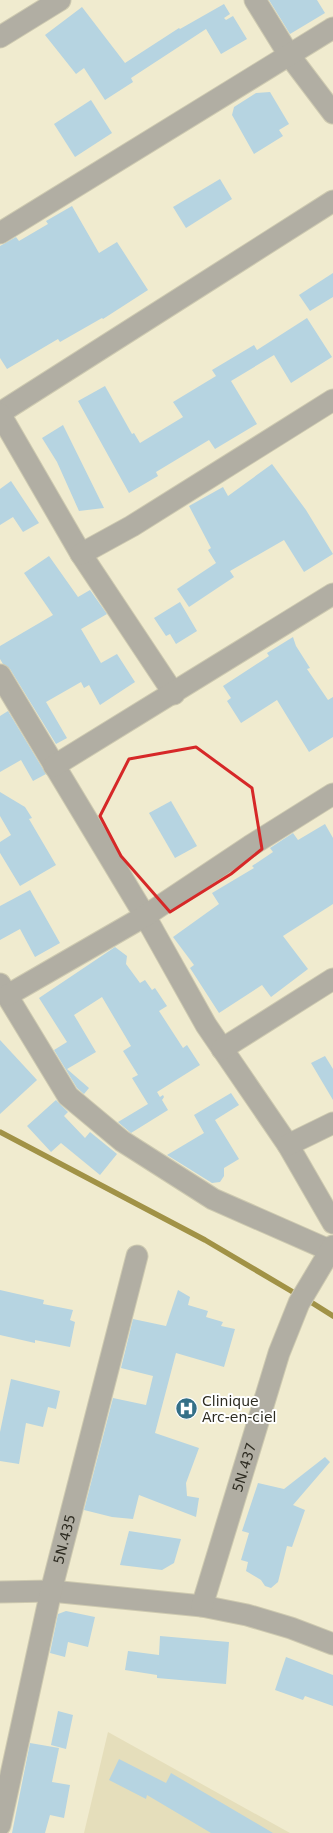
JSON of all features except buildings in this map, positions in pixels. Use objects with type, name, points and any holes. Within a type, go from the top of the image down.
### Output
[{"type":"street","points":[[0,36],[60,0]]},
{"type":"street","points":[[255,0],[289,55],[333,113]]},
{"type":"street","points":[[0,233],[333,28]]},
{"type":"street","points":[[174,694],[81,554],[0,414],[333,201]]},
{"type":"street","points":[[81,554],[132,526],[333,400]]},
{"type":"street","points":[[54,766],[174,694],[333,594]]},
{"type":"street","points":[[0,675],[145,916],[206,1025],[288,1145],[333,1223]]},
{"type":"street","points":[[331,1248],[213,1199],[122,1141],[68,1096],[4,990],[145,916],[250,846],[333,794]]},
{"type":"street","points":[[222,1049],[333,979]]},
{"type":"street","points":[[288,1145],[333,1123]]},
{"type":"street","name":"5N.437","points":[[202,1606],[279,1353],[299,1303],[331,1248]]},
{"type":"street","name":"5N.435","points":[[0,1825],[51,1591],[137,1256]]},
{"type":"street","points":[[0,1592],[51,1591],[202,1606],[247,1615],[292,1628],[333,1644]]},
{"type":"highlighted area","points":[[196,747],[252,788],[262,849],[231,874],[170,912],[121,856],[100,816],[129,759]]},
{"type":"shaded area","points":[[108,1732],[290,1833],[84,1833]]},
{"type":"waterway","points":[[0,1132],[205,1240],[298,1295]]},
{"type":"waterway","points":[[306,1299],[333,1316]]},
{"type":"place","name":"Clinique Arc-en-ciel","points":[[187,1409]]}]
